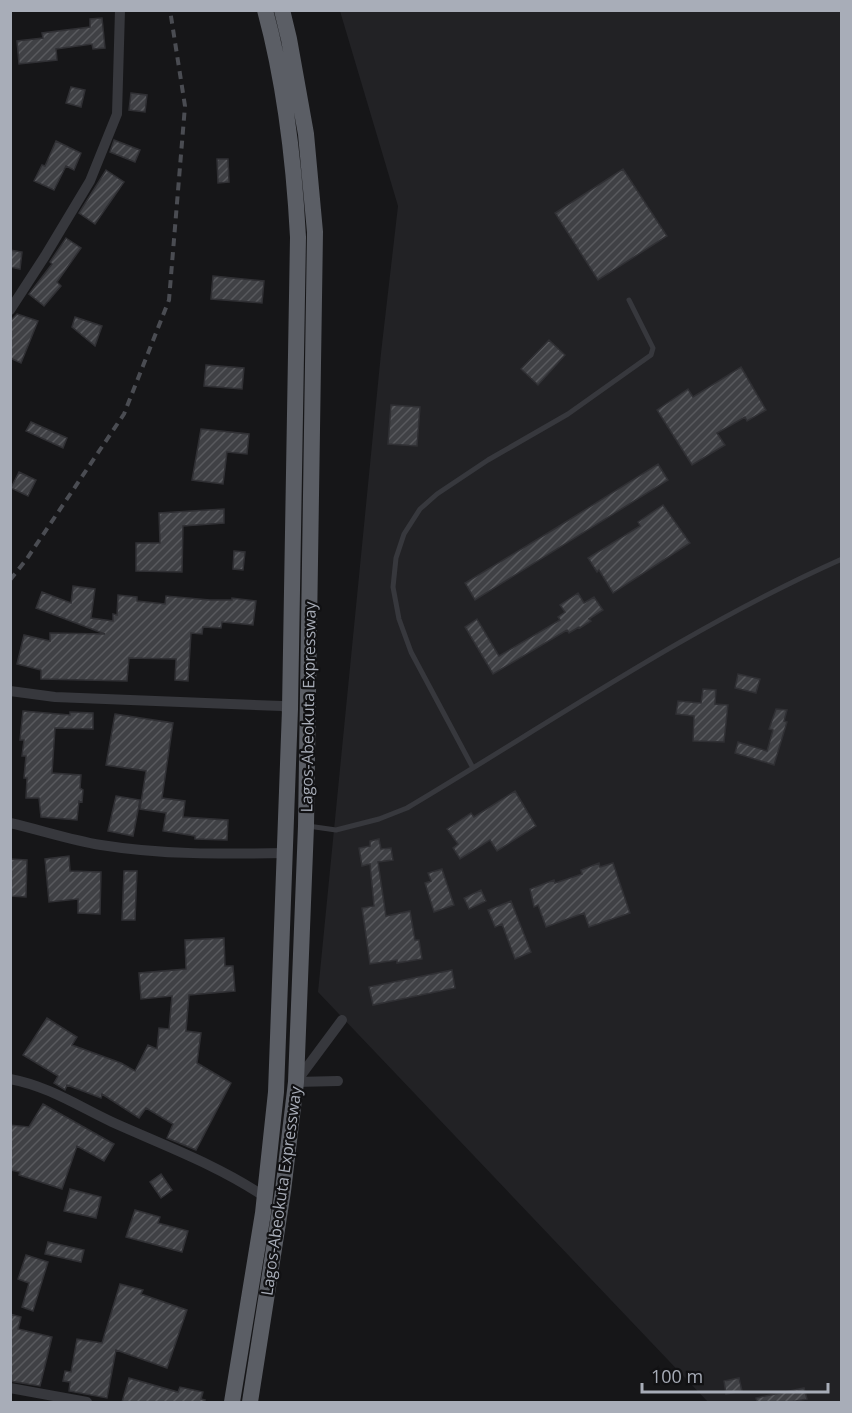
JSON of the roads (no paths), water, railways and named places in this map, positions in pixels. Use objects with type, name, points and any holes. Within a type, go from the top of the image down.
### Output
[{"type":"highway","name":"Lagos-Abeokuta Expressway","points":[[232,1402],[265,1197],[276,1092],[290,709],[298,237],[286,114],[265,10]]},
{"type":"highway","name":"Lagos-Abeokuta Expressway","points":[[250,1402],[283,1191],[296,1082],[306,826],[315,232],[306,134],[290,39],[282,10]]},
{"type":"street","points":[[10,310],[90,181],[117,114],[120,10]]},
{"type":"street","points":[[10,691],[55,697],[282,706],[290,709]]},
{"type":"street","points":[[10,823],[101,845],[160,852],[286,853]]},
{"type":"street","points":[[296,1082],[342,1020]]},
{"type":"street","points":[[10,1079],[29,1082],[58,1094],[100,1116],[242,1181],[265,1197]]},
{"type":"street","points":[[296,1082],[338,1081]]},
{"type":"street","points":[[10,1388],[87,1402]]},
{"type":"lane","points":[[473,768],[411,652],[399,619],[393,587],[396,558],[404,534],[420,509],[438,494],[488,460],[568,414],[651,355],[653,348],[629,300]]},
{"type":"lane","points":[[306,826],[336,830],[379,819],[407,808],[656,656],[786,583],[842,559]]},
{"type":"railway","points":[[10,580],[26,560],[124,414],[169,300],[185,106],[170,10]]}]
